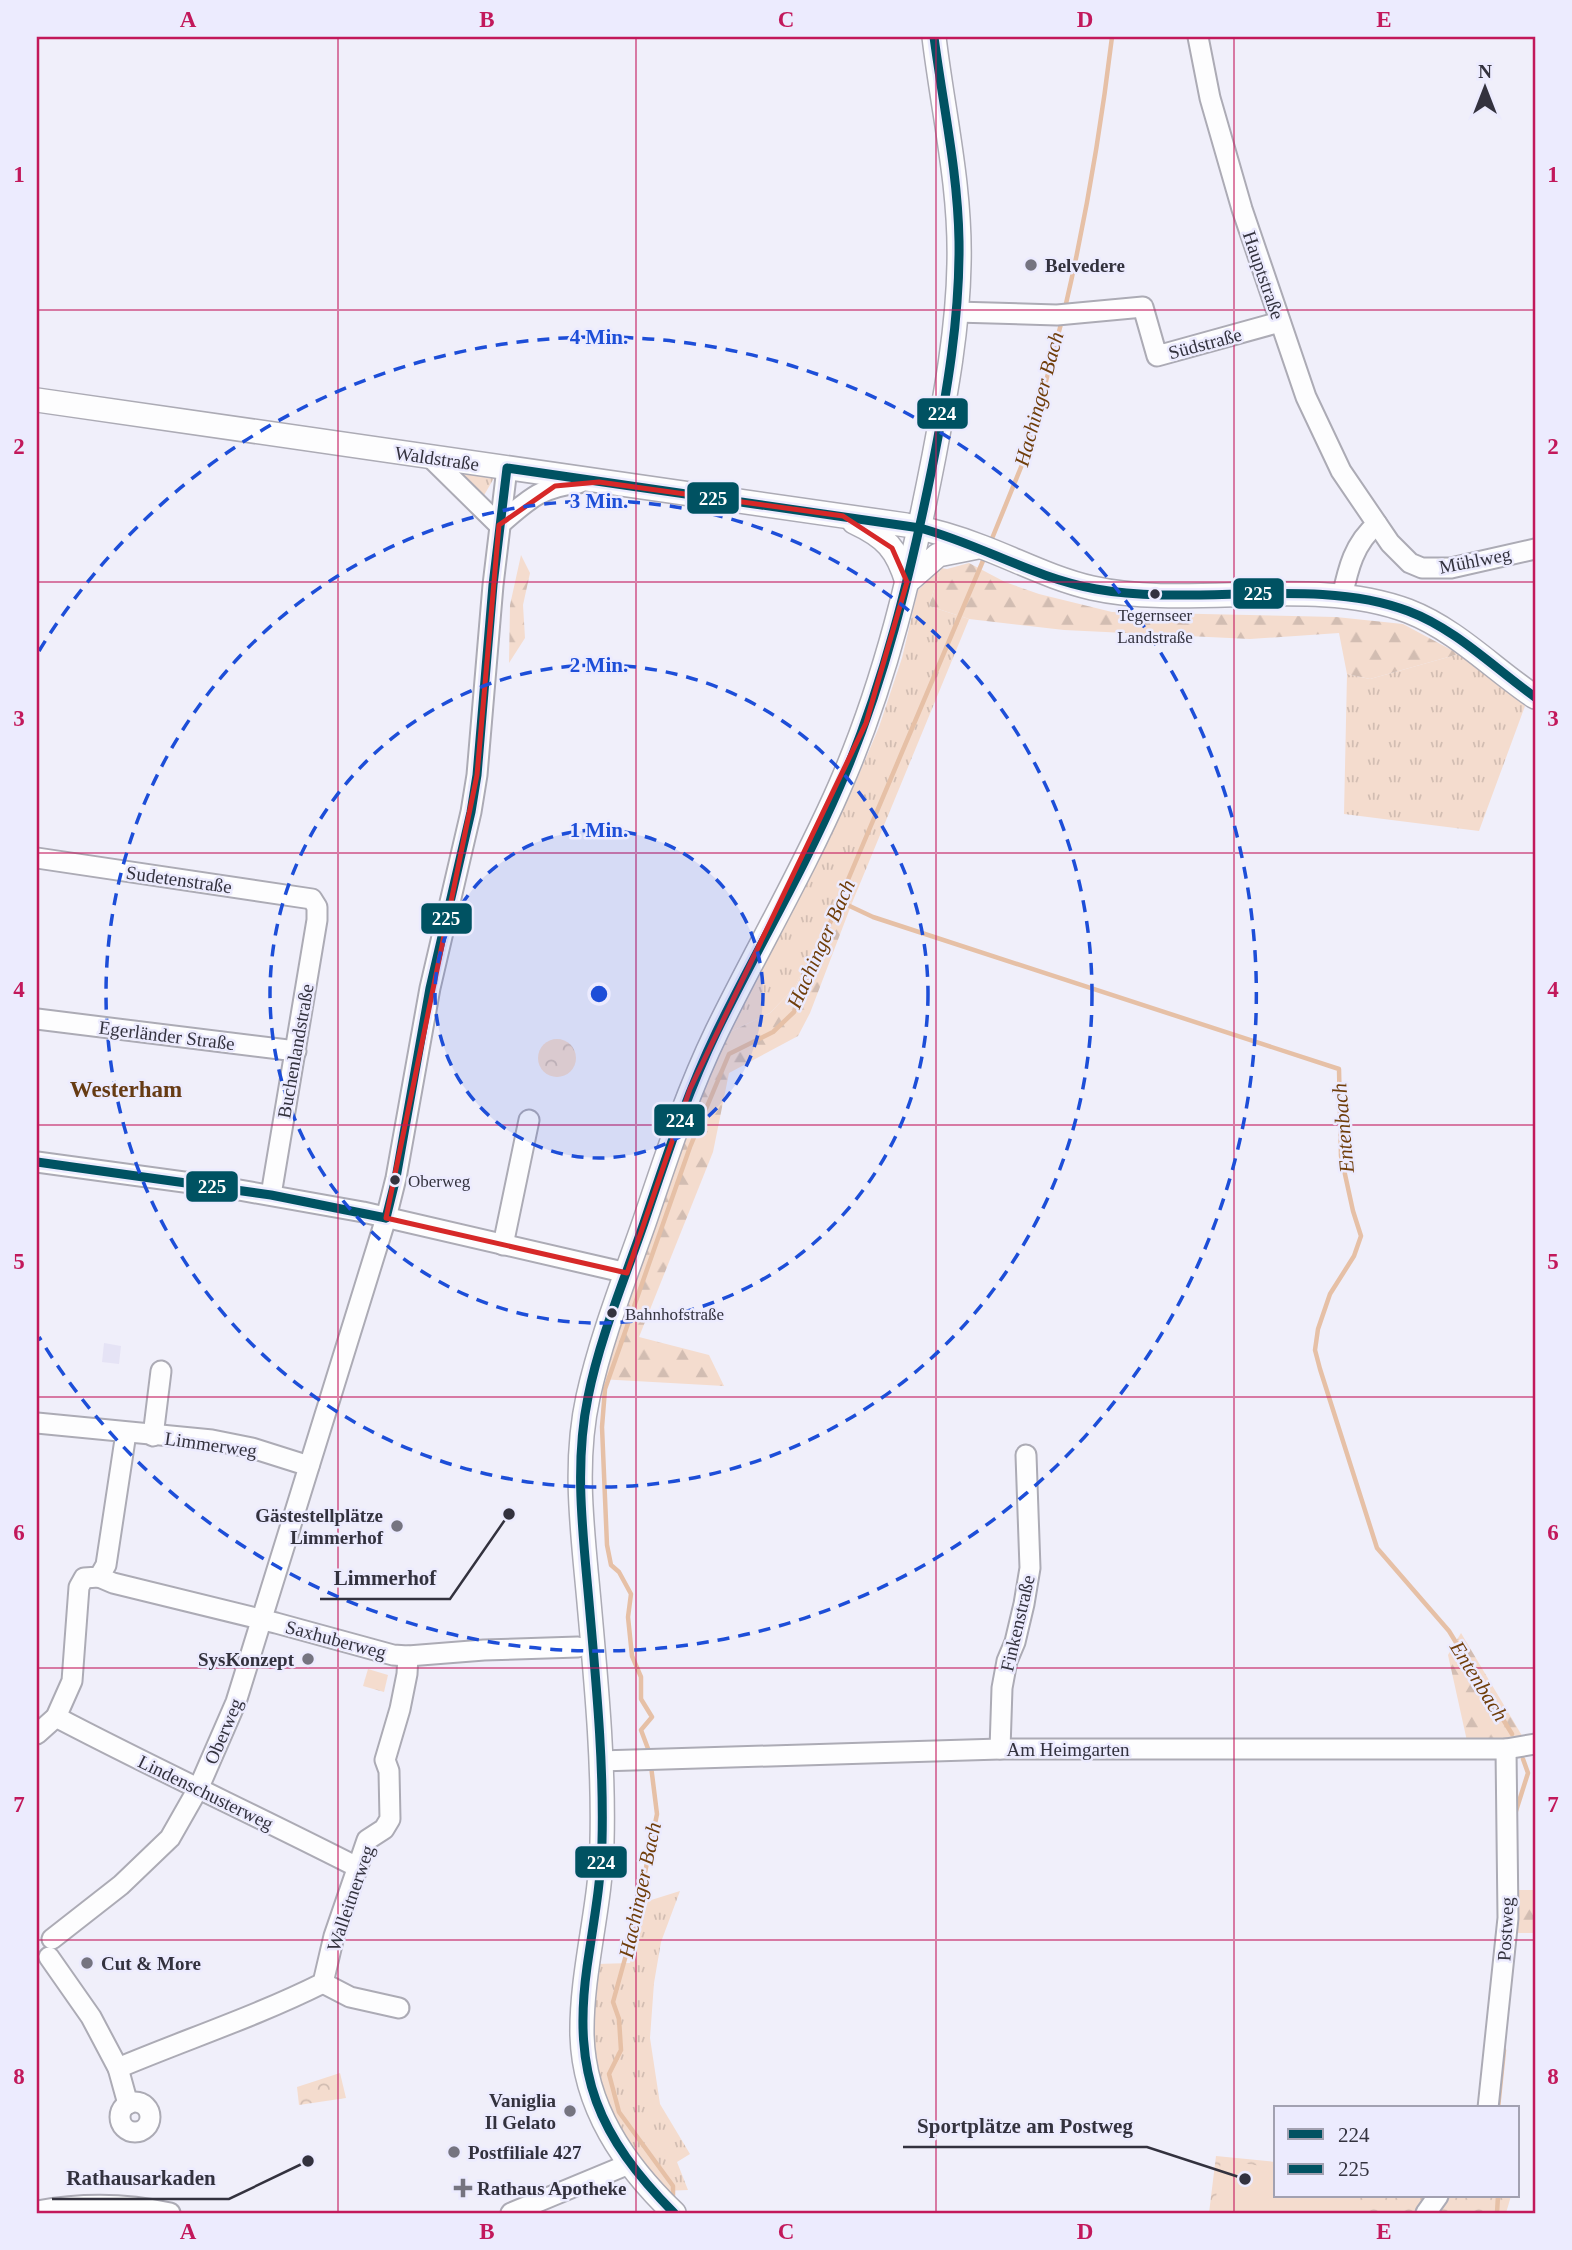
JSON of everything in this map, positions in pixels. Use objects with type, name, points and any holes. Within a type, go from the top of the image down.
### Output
[{"type":"main road","points":[[674,2213],[651,2191],[615,2146],[590,2088],[582,2037],[603,1838],[600,1761],[579,1485],[580,1449],[589,1393],[690,1089],[833,800],[861,734],[887,657],[920,528],[947,388],[960,263],[954,174],[934,37]]},
{"type":"main road","name":"Waldstraße","points":[[37,400],[920,528]]},
{"type":"main road","points":[[842,516],[882,516],[906,508],[928,490]]},
{"type":"main road","points":[[842,516],[867,528],[892,548],[899,558],[906,582]]},
{"type":"main road","points":[[920,528],[982,546],[1065,581],[1120,592],[1342,597],[1407,611],[1436,624],[1535,697]]},
{"type":"main road","points":[[906,582],[938,555],[982,546]]},
{"type":"street","name":"Hauptstraße","points":[[1198,37],[1210,98],[1280,322],[1316,422],[1341,471],[1362,501]]},
{"type":"street","name":"Südstraße","points":[[956,312],[1063,315],[1143,307],[1157,356],[1280,322]]},
{"type":"street","points":[[431,458],[499,525],[527,500],[555,486],[599,482]]},
{"type":"street","name":"Oberweg","points":[[44,1948],[121,1885],[170,1838],[199,1787],[236,1702],[397,1178],[430,988],[477,775],[499,525],[507,468]]},
{"type":"street","name":"Mühlweg","points":[[1362,501],[1390,543],[1410,563],[1422,568],[1451,568],[1535,549]]},
{"type":"street","points":[[1342,597],[1350,562],[1365,534],[1377,524]]},
{"type":"street","name":"Sudetenstraße","points":[[37,858],[312,899],[317,907]]},
{"type":"street","name":"Buchenlandstraße","points":[[271,1195],[317,907]]},
{"type":"street","name":"Egerländer Straße","points":[[37,1019],[296,1051]]},
{"type":"street","points":[[503,1244],[529,1120]]},
{"type":"street","points":[[37,1162],[271,1195],[386,1218],[627,1273]]},
{"type":"street","name":"Limmerweg","points":[[153,1436],[161,1371]]},
{"type":"street","name":"Limmerweg","points":[[37,1423],[212,1440],[252,1448],[309,1466]]},
{"type":"street","points":[[37,1734],[56,1717],[72,1681],[79,1587],[84,1578],[99,1577],[106,1565],[126,1433]]},
{"type":"street","name":"Finkenstraße","points":[[1000,1749],[1002,1688],[1024,1604],[1030,1568],[1026,1455]]},
{"type":"street","name":"Saxhuberweg","points":[[99,1577],[113,1583],[261,1619],[378,1652],[408,1657],[484,1650],[578,1647]]},
{"type":"street","name":"Walleitnerweg","points":[[323,1983],[334,1937],[367,1840],[384,1829],[390,1819],[389,1771],[386,1760],[400,1709],[408,1657]]},
{"type":"street","name":"Lindenschusterweg","points":[[56,1717],[357,1867]]},
{"type":"street","name":"Am Heimgarten","points":[[600,1761],[1000,1749],[1506,1749],[1535,1744]]},
{"type":"street","name":"Postweg","points":[[1488,2106],[1508,1918],[1506,1749]]},
{"type":"street","points":[[44,1948],[92,2017],[118,2068],[128,2104]]},
{"type":"street","points":[[118,2068],[209,2030],[278,2006],[323,1983],[350,1997],[399,2008]]},
{"type":"street","points":[[511,2213],[629,2164]]},
{"type":"street","points":[[1426,2213],[1437,2198]]},
{"type":"street","points":[[37,2211],[103,2204],[119,2211],[145,2207],[170,2213]]},
{"type":"highlighted area","points":[[599,482],[843,516],[892,548],[907,582],[866,723],[690,1089],[627,1273],[386,1218],[477,775],[499,525],[555,486]]},
{"type":"shaded area","points":[[104,1343],[121,1346],[119,1364],[102,1362]]},
{"type":"green space","points":[[456,472],[494,478],[483,497]]},
{"type":"green space","points":[[521,555],[530,573],[523,605],[525,638],[509,663],[510,605]]},
{"type":"green space","points":[[969,563],[1005,582],[1039,594],[1112,612],[1336,617],[1403,624],[1459,654],[1370,679],[1347,674],[1339,633],[1250,639],[1064,630],[969,619],[929,606],[941,568]]},
{"type":"green space","points":[[941,568],[929,606],[969,619],[852,903],[837,898],[795,987],[770,1013],[730,1032],[852,791],[879,727],[902,658],[918,590]]},
{"type":"green space","points":[[1459,654],[1525,706],[1479,831],[1344,814],[1347,674],[1370,679]]},
{"type":"green space","points":[[837,897],[852,903],[810,1013],[798,1036],[729,1073],[713,1152],[639,1337],[709,1355],[724,1386],[599,1379],[698,1093],[730,1032],[770,1013],[795,987]]},
{"type":"green space","points":[[557,1039],[570,1045],[576,1058],[570,1071],[557,1077],[544,1071],[538,1058],[544,1045]]},
{"type":"green space","points":[[1461,1633],[1524,1739],[1467,1741],[1448,1655]]},
{"type":"green space","points":[[368,1669],[388,1675],[384,1692],[363,1686]]},
{"type":"green space","points":[[1518,1890],[1535,1890],[1535,1933],[1518,1933]]},
{"type":"green space","points":[[680,1891],[661,1942],[654,1983],[650,2038],[660,2104],[690,2154],[677,2162],[688,2190],[663,2191],[618,2137],[594,2072],[591,2010],[597,1964],[630,1963],[648,1901]]},
{"type":"green space","points":[[340,2073],[346,2098],[299,2105],[297,2087]]},
{"type":"green space","points":[[1216,2156],[1274,2162],[1274,2198],[1510,2198],[1506,2213],[1209,2213]]},
{"type":"green space","points":[[1221,2160],[1274,2168],[1274,2198],[1358,2198],[1355,2213],[1214,2213]]},
{"type":"waterway","name":"Hachinger Bach","points":[[1065,308],[1092,173],[1112,37]]},
{"type":"waterway","name":"Hachinger Bach","points":[[991,541],[1028,450],[1062,320]]},
{"type":"waterway","name":"Hachinger Bach","points":[[650,1754],[641,1730],[652,1717],[641,1699],[641,1677],[632,1656],[628,1617],[631,1594],[619,1572],[611,1565],[607,1545],[602,1427],[605,1389],[690,1147],[729,1054],[773,1032],[794,1012],[985,556]]},
{"type":"waterway","name":"Entenbach","points":[[839,901],[873,917],[1339,1069],[1341,1156],[1361,1236],[1354,1256],[1330,1294],[1318,1329],[1315,1350],[1377,1548],[1449,1631],[1512,1734]]},
{"type":"waterway","name":"Entenbach","points":[[1515,1814],[1528,1773],[1523,1759]]},
{"type":"waterway","name":"Hachinger Bach","points":[[651,1766],[657,1814],[634,1926],[613,2002],[619,2019],[621,2050],[609,2074],[619,2112],[673,2186],[673,2202]]},
{"type":"waterway","name":"Entenbach","points":[[1498,2106],[1504,2050]]},
{"type":"waterway","points":[[1497,2213],[1498,2198]]},
{"type":"transit line","name":"224","points":[[674,2213],[626,2157],[609,2130],[596,2102],[588,2072],[584,2040],[583,2005],[600,1873],[602,1782],[584,1551],[581,1448],[588,1397],[606,1331],[687,1102],[717,1031],[840,786],[883,669],[905,589],[943,412],[952,355],[959,269],[956,190],[934,37]]},
{"type":"transit line","name":"225","points":[[386,1218],[396,1178],[430,988],[471,812],[477,775],[493,585],[507,468],[920,528],[1051,577],[1096,589],[1173,595],[1295,593],[1372,601],[1408,611],[1442,628],[1535,697]]},
{"type":"transit line","name":"225","points":[[37,1162],[271,1195],[386,1218]]},
{"type":"place","name":"Belvedere","points":[[1031,265]]},
{"type":"place","name":"Tegernseer Landstraße","points":[[1155,594]]},
{"type":"place","name":"Oberweg","points":[[395,1180]]},
{"type":"place","name":"Bahnhofstraße","points":[[612,1313]]},
{"type":"place","name":"Limmerhof","points":[[509,1514]]},
{"type":"place","name":"Gästestellplätze Limmerhof","points":[[397,1526]]},
{"type":"place","name":"SysKonzept","points":[[308,1659]]},
{"type":"place","name":"Cut & More","points":[[87,1963]]},
{"type":"place","name":"Vaniglia Il Gelato","points":[[570,2111]]},
{"type":"place","name":"Postfiliale 427","points":[[454,2152]]},
{"type":"place","name":"Rathausarkaden","points":[[308,2161]]},
{"type":"place","name":"Sportplätze am Postweg","points":[[1245,2179]]},
{"type":"place","name":"Rathaus Apotheke","points":[[463,2188]]},
{"type":"district","name":"Westerham","points":[[126,1089]]}]
